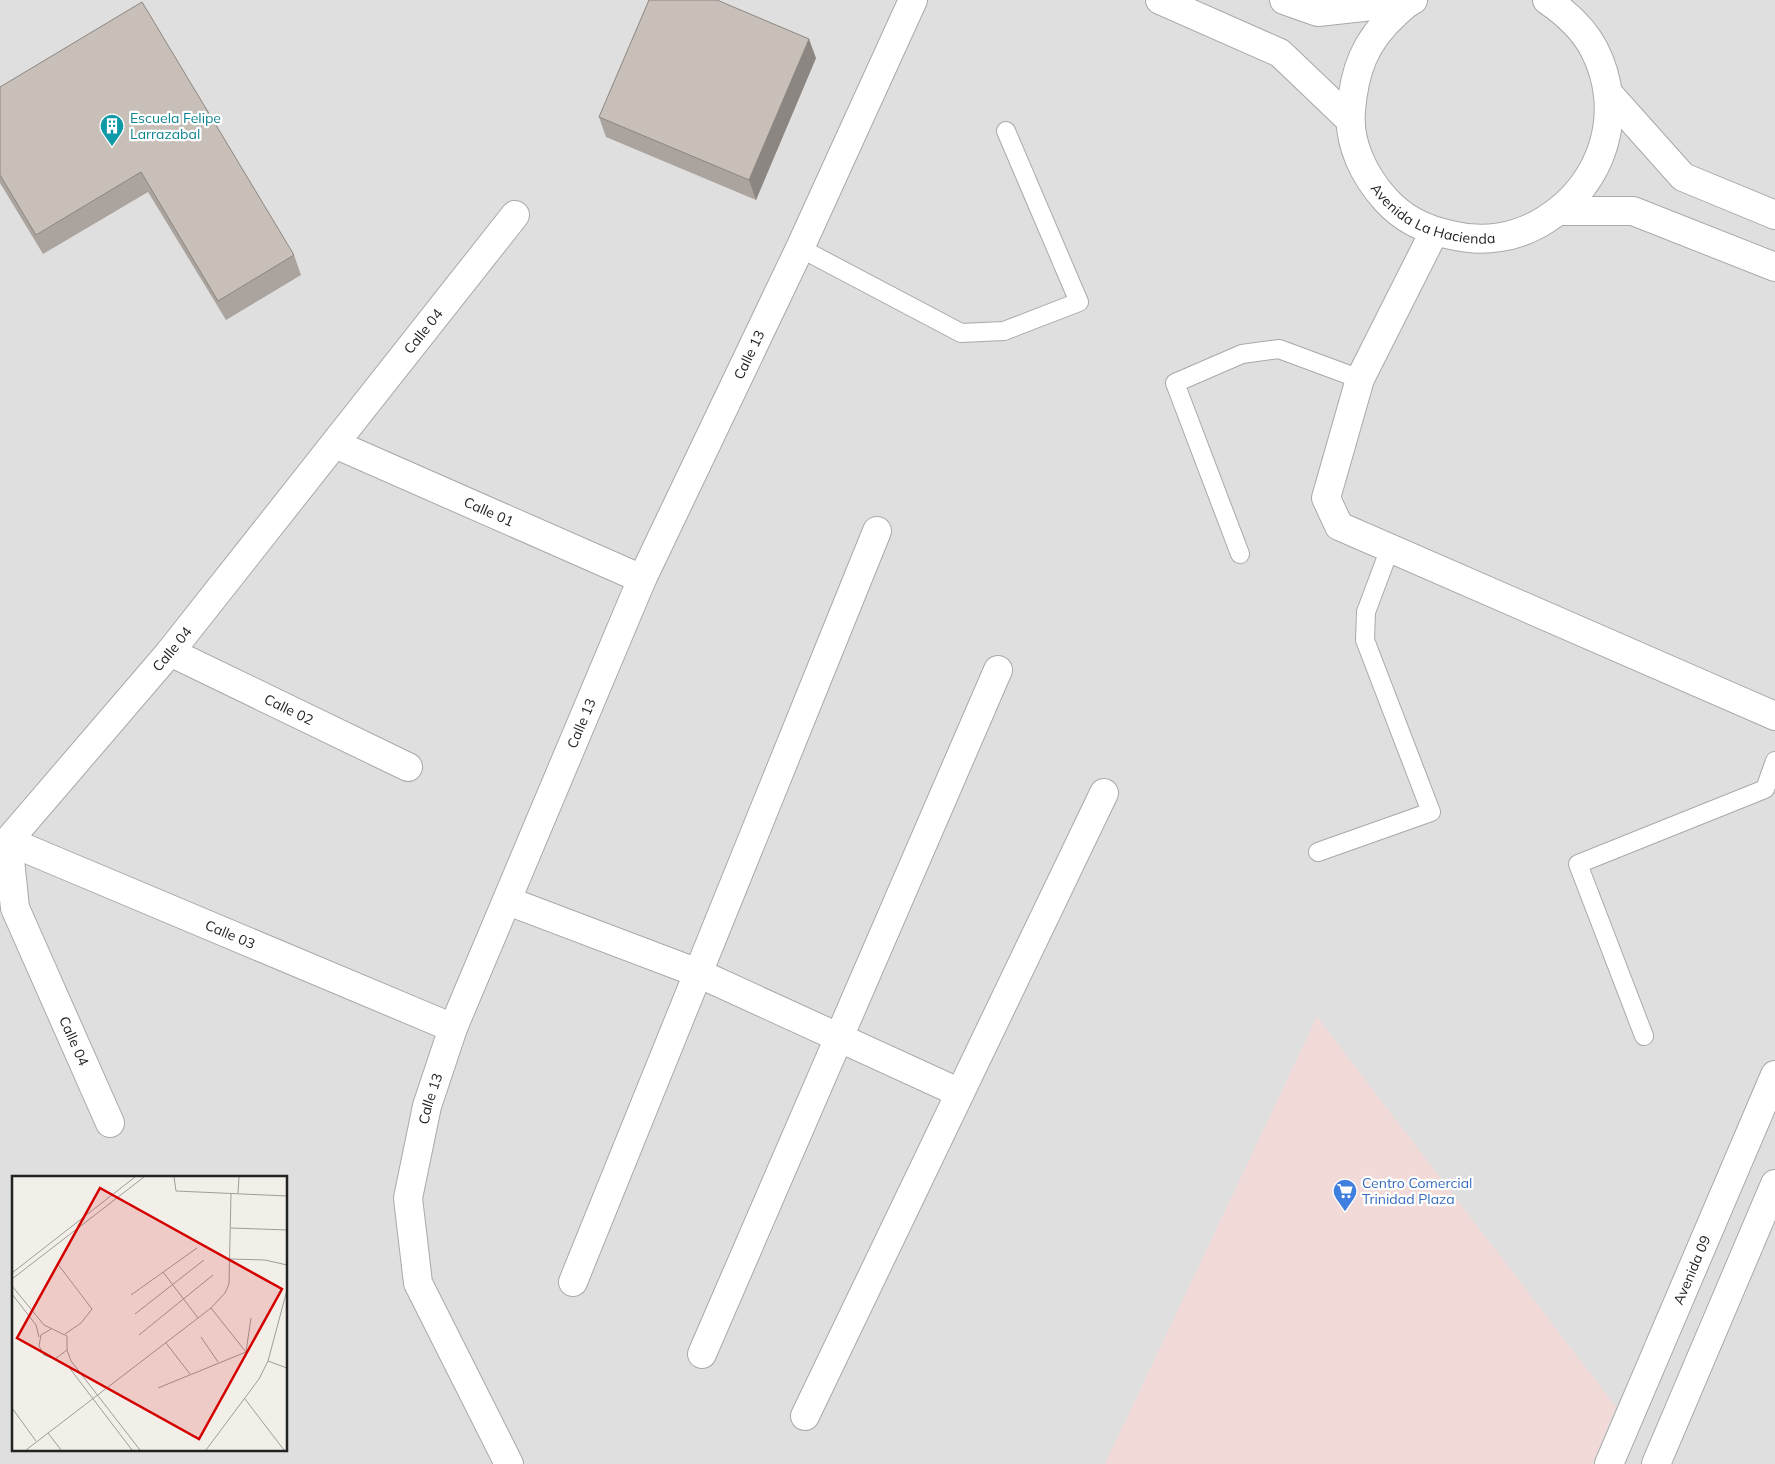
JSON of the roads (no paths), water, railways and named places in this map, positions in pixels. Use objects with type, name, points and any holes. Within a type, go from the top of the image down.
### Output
[{"type":"street","name":"Calle 13","points":[[509,1464],[418,1284],[408,1198],[427,1106],[453,1028],[642,579],[800,248],[913,0]]},
{"type":"street","points":[[1160,0],[1280,53],[1350,120]]},
{"type":"street","name":"Avenida La Hacienda","points":[[1284,0],[1318,12],[1411,1]]},
{"type":"street","name":"Avenida La Hacienda","points":[[1411,1],[1384,24],[1363,53],[1353,86],[1350,120],[1354,144],[1363,167],[1375,188],[1398,211],[1412,221],[1434,232],[1467,239],[1500,238],[1532,228],[1560,211],[1583,188],[1600,158],[1608,126],[1608,93],[1603,70],[1594,48],[1575,23],[1564,12],[1547,0]]},
{"type":"street","name":"Avenida La Hacienda","points":[[1608,93],[1683,177],[1775,215]]},
{"type":"street","points":[[1560,211],[1633,211],[1775,267]]},
{"type":"street","name":"Calle 04","points":[[110,1123],[16,908],[8,841],[170,652],[515,214]]},
{"type":"street","points":[[1434,232],[1360,379],[1326,498],[1339,526],[1775,716]]},
{"type":"street","name":"Calle 01","points":[[335,444],[642,579]]},
{"type":"street","points":[[573,1282],[877,531]]},
{"type":"street","name":"Calle 02","points":[[170,652],[408,767]]},
{"type":"street","points":[[702,1354],[998,670]]},
{"type":"street","points":[[805,1416],[1104,793]]},
{"type":"street","name":"Calle 03","points":[[8,841],[453,1028]]},
{"type":"street","points":[[508,901],[698,973],[960,1093]]},
{"type":"street","name":"Avenida 09","points":[[1609,1464],[1775,1075]]},
{"type":"street","points":[[1656,1464],[1775,1184]]},
{"type":"lane","points":[[800,248],[961,333],[1004,331],[1080,302],[1006,132]]},
{"type":"lane","points":[[1240,554],[1175,383],[1242,354],[1280,349],[1360,379]]},
{"type":"lane","points":[[1318,852],[1431,812],[1365,640],[1366,612],[1390,548]]},
{"type":"lane","points":[[1644,1036],[1578,864],[1765,789],[1775,761]]},
{"type":"place","name":"Escuela Felipe Larrazabal","points":[[112,147]]},
{"type":"place","name":"Centro Comercial Trinidad Plaza","points":[[1345,1212]]}]
